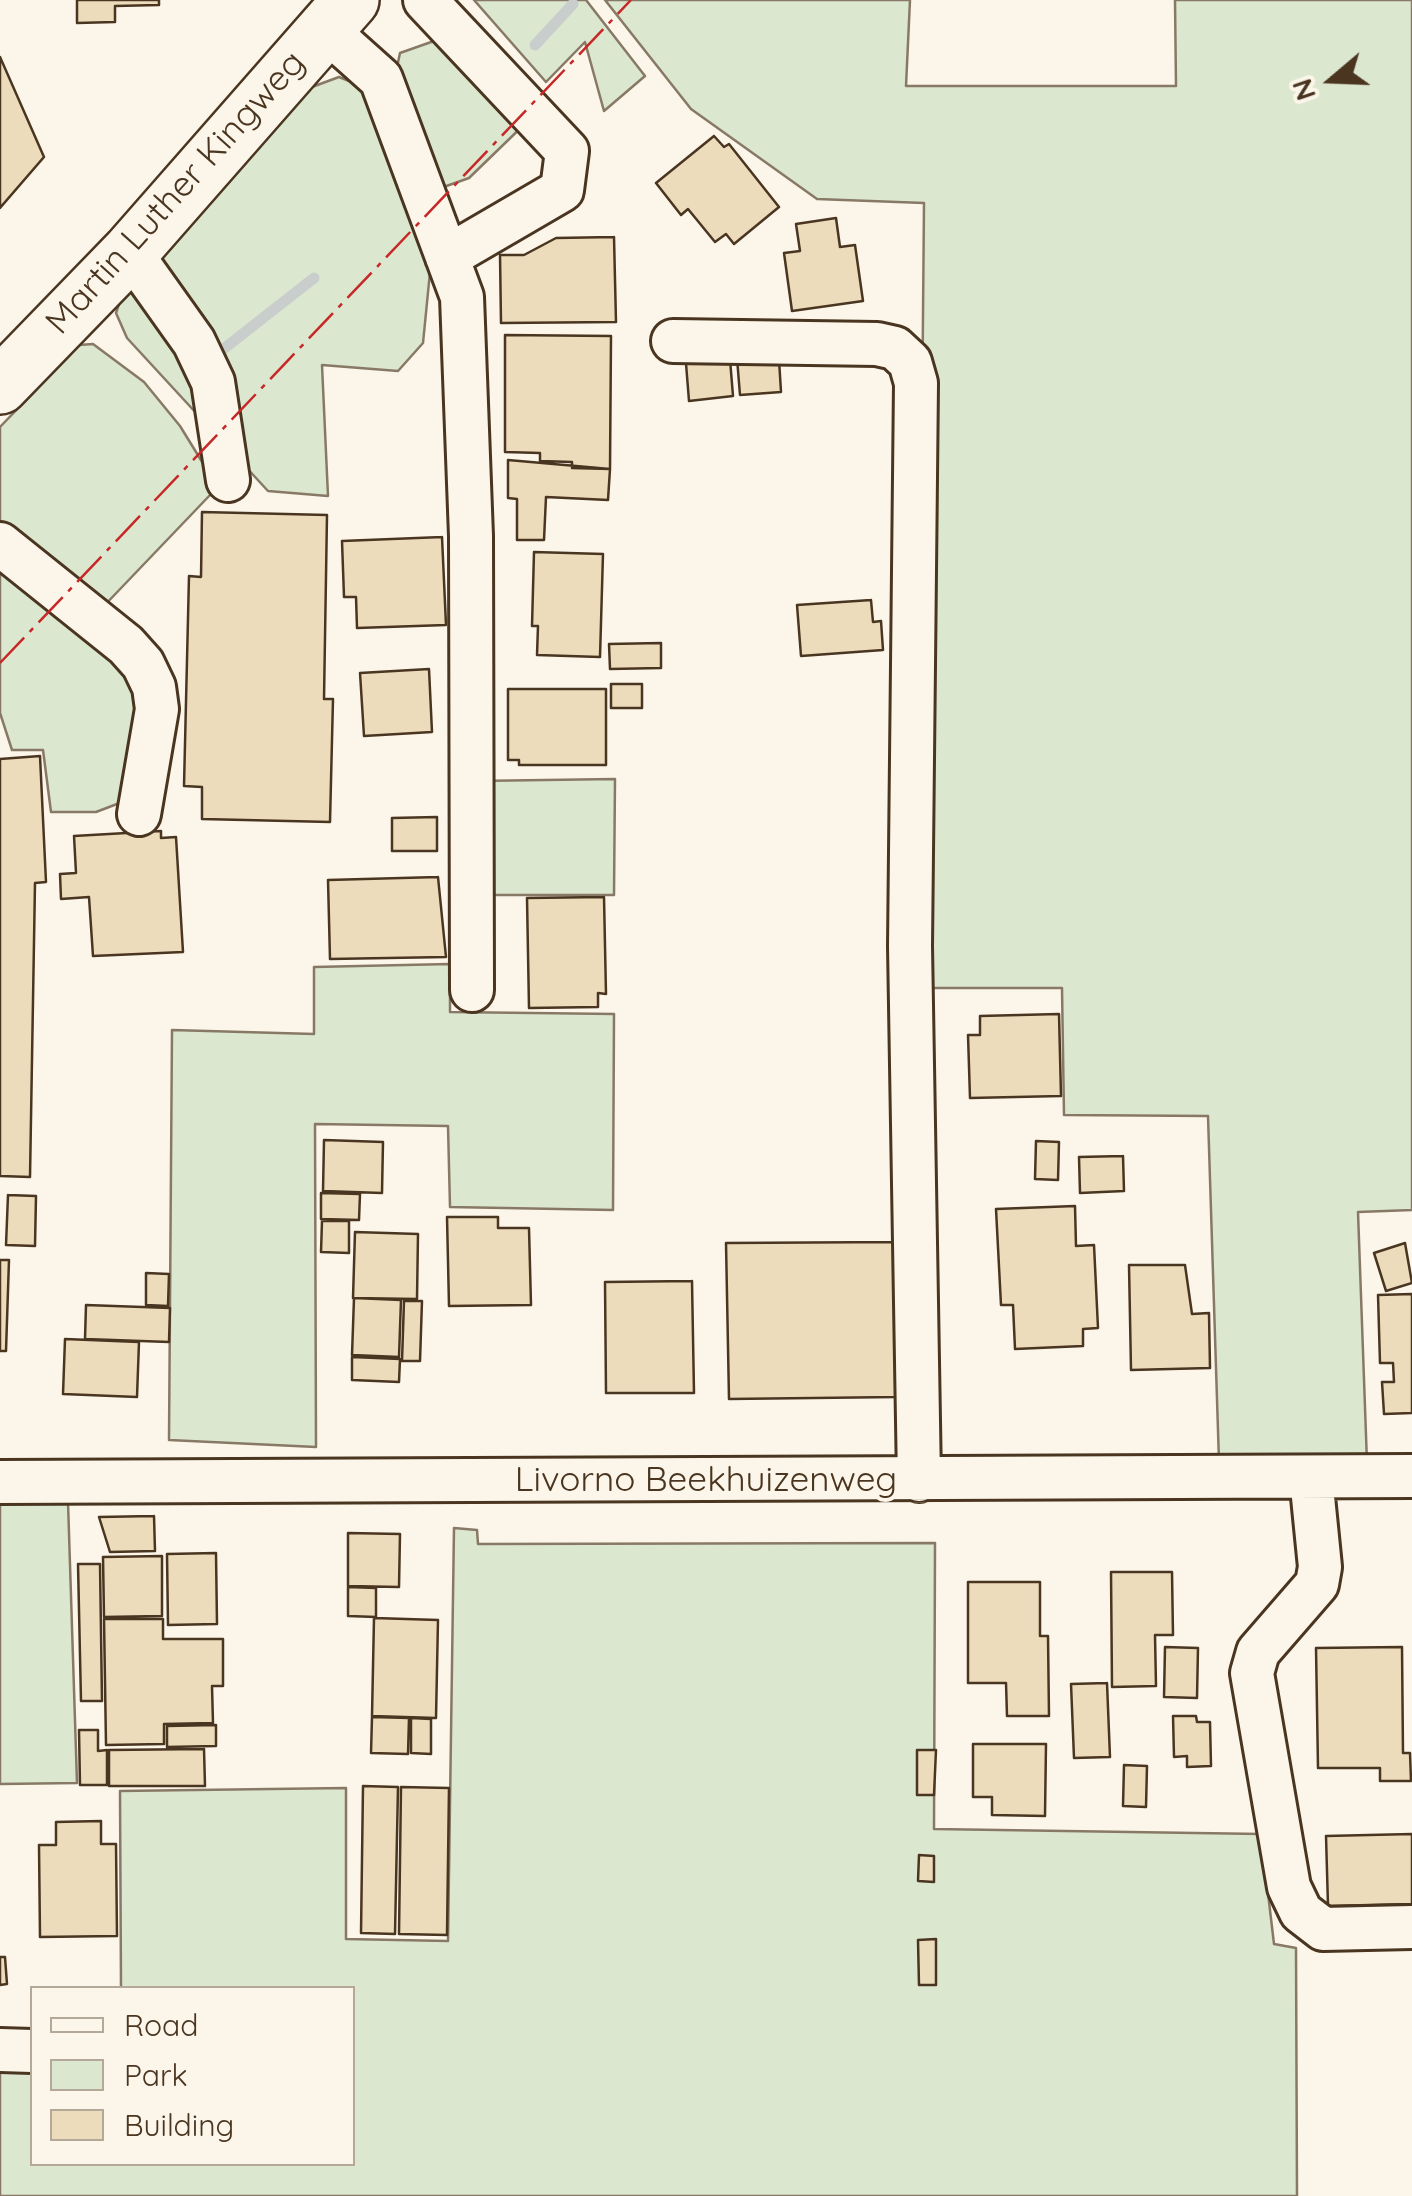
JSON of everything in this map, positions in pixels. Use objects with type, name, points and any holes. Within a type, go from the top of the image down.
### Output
[{"type":"main road","name":"Martin Luther Kingweg","points":[[0,386],[130,252],[338,14]]},
{"type":"street","points":[[425,0],[567,151],[562,190],[447,258]]},
{"type":"street","points":[[338,14],[380,79],[462,298],[471,536],[472,990]]},
{"type":"street","points":[[130,252],[194,342],[213,382],[228,480]]},
{"type":"street","points":[[672,340],[878,344],[895,348],[910,362],[916,383],[910,946],[919,1480]]},
{"type":"street","points":[[0,544],[126,644],[143,664],[154,687],[157,709],[138,814]]},
{"type":"street","points":[[1311,1476],[1317,1584],[1258,1652],[1252,1673],[1288,1887],[1301,1912],[1323,1929],[1412,1927]]},
{"type":"street","name":"Livorno Beekhuizenweg","points":[[0,1482],[1412,1476]]},
{"type":"street","points":[[0,2050],[30,2051]]},
{"type":"green space","points":[[474,0],[586,0],[645,76],[604,111],[585,42],[546,82]]},
{"type":"green space","points":[[605,0],[910,0],[906,86],[1176,86],[1175,0],[1412,0],[1412,1210],[1358,1212],[1367,1463],[1219,1462],[1208,1116],[1064,1115],[1062,988],[917,988],[924,203],[817,199],[691,109]]},
{"type":"green space","points":[[451,35],[534,115],[469,178],[438,189],[394,81],[400,53]]},
{"type":"green space","points":[[339,77],[369,89],[432,252],[423,343],[398,371],[322,365],[328,496],[268,491],[127,338],[116,313],[123,292],[312,87]]},
{"type":"green space","points":[[93,344],[144,382],[180,426],[204,465],[211,494],[101,609],[0,532],[0,427],[79,345]]},
{"type":"green space","points":[[0,553],[143,680],[131,792],[117,804],[96,812],[51,812],[43,750],[12,750],[0,713]]},
{"type":"green space","points":[[615,779],[614,895],[490,895],[475,781]]},
{"type":"green space","points":[[450,964],[450,1012],[614,1014],[613,1210],[450,1207],[448,1126],[315,1124],[316,1447],[169,1440],[172,1030],[314,1034],[314,967]]},
{"type":"green space","points":[[68,1502],[77,1783],[0,1784],[0,1503]]},
{"type":"green space","points":[[454,1528],[477,1530],[478,1544],[935,1543],[934,1829],[1261,1834],[1274,1944],[1296,1948],[1297,2196],[0,2196],[0,2068],[30,2068],[30,2166],[355,2166],[355,1986],[121,1986],[120,1791],[346,1788],[346,1939],[448,1941]]},
{"type":"building","points":[[77,0],[159,0],[159,5],[115,6],[115,22],[77,23]]},
{"type":"building","points":[[0,57],[44,157],[0,208]]},
{"type":"building","points":[[714,136],[724,147],[729,144],[779,207],[734,244],[726,234],[715,242],[688,209],[681,215],[656,183]]},
{"type":"building","points":[[836,218],[840,247],[855,245],[863,301],[792,311],[784,253],[800,251],[796,224]]},
{"type":"building","points":[[614,237],[616,322],[501,323],[500,255],[524,255],[556,238]]},
{"type":"building","points":[[505,335],[611,336],[610,469],[572,468],[572,462],[540,461],[540,453],[505,452]]},
{"type":"building","points":[[778,343],[781,392],[740,395],[736,346]]},
{"type":"building","points":[[729,347],[733,396],[689,401],[685,351]]},
{"type":"building","points":[[508,460],[610,469],[608,500],[546,497],[544,540],[517,540],[517,499],[508,498]]},
{"type":"building","points":[[202,512],[327,515],[324,699],[333,699],[330,822],[202,819],[202,787],[184,786],[189,576],[201,577]]},
{"type":"building","points":[[442,537],[446,625],[357,628],[356,597],[344,597],[342,541]]},
{"type":"building","points":[[534,552],[603,554],[600,657],[537,655],[538,626],[532,626]]},
{"type":"building","points":[[871,600],[873,622],[881,621],[883,650],[801,656],[797,605]]},
{"type":"building","points":[[661,643],[661,668],[610,669],[609,644]]},
{"type":"building","points":[[429,669],[432,732],[364,736],[360,673]]},
{"type":"building","points":[[611,684],[642,684],[642,708],[611,708]]},
{"type":"building","points":[[508,689],[606,689],[606,765],[519,765],[519,760],[508,760]]},
{"type":"building","points":[[40,756],[46,882],[35,883],[30,1177],[0,1176],[0,759]]},
{"type":"building","points":[[437,817],[437,851],[392,851],[392,818]]},
{"type":"building","points":[[161,831],[161,838],[176,837],[183,952],[93,956],[89,897],[61,899],[60,874],[76,873],[74,836]]},
{"type":"building","points":[[438,877],[446,957],[330,959],[328,880]]},
{"type":"building","points":[[604,897],[606,994],[598,993],[598,1007],[529,1008],[527,898]]},
{"type":"building","points":[[1059,1014],[1061,1096],[970,1098],[968,1035],[980,1035],[980,1016]]},
{"type":"building","points":[[324,1140],[383,1142],[382,1193],[323,1191]]},
{"type":"building","points":[[1036,1141],[1059,1142],[1058,1180],[1035,1179]]},
{"type":"building","points":[[1123,1156],[1124,1191],[1080,1193],[1079,1157]]},
{"type":"building","points":[[321,1193],[360,1194],[359,1220],[321,1219]]},
{"type":"building","points":[[8,1195],[36,1196],[35,1246],[6,1245]]},
{"type":"building","points":[[1075,1206],[1076,1246],[1094,1245],[1098,1328],[1083,1329],[1083,1346],[1015,1349],[1013,1305],[1001,1305],[996,1209]]},
{"type":"building","points":[[447,1217],[498,1217],[498,1228],[529,1228],[531,1305],[449,1306]]},
{"type":"building","points":[[322,1221],[349,1221],[349,1253],[321,1252]]},
{"type":"building","points":[[355,1232],[418,1234],[417,1299],[353,1298]]},
{"type":"building","points":[[895,1242],[897,1397],[729,1399],[726,1243]]},
{"type":"building","points":[[1405,1243],[1412,1283],[1386,1291],[1374,1253]]},
{"type":"building","points":[[0,1260],[9,1260],[6,1351],[0,1351]]},
{"type":"building","points":[[1129,1265],[1185,1265],[1192,1314],[1209,1313],[1210,1368],[1131,1370]]},
{"type":"building","points":[[146,1273],[169,1274],[168,1306],[146,1305]]},
{"type":"building","points":[[692,1281],[694,1393],[606,1393],[605,1282]]},
{"type":"building","points":[[1412,1294],[1412,1413],[1384,1414],[1382,1382],[1394,1382],[1393,1363],[1380,1363],[1378,1295]]},
{"type":"building","points":[[354,1298],[401,1300],[399,1357],[352,1355]]},
{"type":"building","points":[[404,1301],[422,1301],[420,1361],[402,1361]]},
{"type":"building","points":[[86,1305],[170,1308],[169,1342],[85,1339]]},
{"type":"building","points":[[65,1339],[139,1342],[137,1397],[63,1394]]},
{"type":"building","points":[[352,1357],[400,1359],[399,1382],[352,1380]]},
{"type":"building","points":[[154,1516],[155,1551],[110,1552],[99,1517]]},
{"type":"building","points":[[348,1533],[400,1534],[399,1587],[348,1586]]},
{"type":"building","points":[[216,1553],[217,1624],[168,1625],[167,1554]]},
{"type":"building","points":[[162,1556],[162,1616],[104,1617],[103,1557]]},
{"type":"building","points":[[78,1564],[100,1564],[102,1701],[81,1701]]},
{"type":"building","points":[[1111,1572],[1172,1572],[1173,1635],[1155,1635],[1156,1686],[1112,1687]]},
{"type":"building","points":[[968,1582],[1040,1582],[1040,1636],[1048,1636],[1049,1716],[1007,1716],[1006,1683],[968,1683]]},
{"type":"building","points":[[348,1587],[376,1588],[376,1617],[348,1616]]},
{"type":"building","points":[[374,1618],[438,1620],[436,1718],[372,1716]]},
{"type":"building","points":[[104,1619],[163,1619],[163,1639],[223,1639],[223,1686],[212,1686],[213,1723],[164,1724],[164,1744],[106,1745]]},
{"type":"building","points":[[1165,1647],[1198,1648],[1197,1698],[1164,1697]]},
{"type":"building","points":[[1402,1647],[1403,1753],[1410,1753],[1411,1781],[1380,1781],[1380,1768],[1318,1768],[1316,1648]]},
{"type":"building","points":[[1107,1683],[1110,1757],[1074,1758],[1071,1684]]},
{"type":"building","points":[[1173,1716],[1196,1716],[1197,1722],[1210,1722],[1211,1766],[1187,1767],[1187,1756],[1174,1757]]},
{"type":"building","points":[[372,1717],[409,1718],[408,1754],[371,1753]]},
{"type":"building","points":[[411,1718],[431,1719],[431,1754],[411,1753]]},
{"type":"building","points":[[216,1725],[216,1746],[167,1747],[167,1726]]},
{"type":"building","points":[[79,1730],[98,1730],[98,1751],[107,1750],[107,1785],[80,1785]]},
{"type":"building","points":[[973,1744],[1046,1744],[1045,1816],[992,1815],[992,1797],[973,1797]]},
{"type":"building","points":[[204,1749],[205,1786],[109,1786],[109,1750]]},
{"type":"building","points":[[917,1750],[936,1750],[934,1795],[917,1795]]},
{"type":"building","points":[[1124,1765],[1147,1766],[1146,1807],[1123,1806]]},
{"type":"building","points":[[363,1786],[398,1787],[395,1934],[361,1933]]},
{"type":"building","points":[[401,1787],[449,1788],[447,1935],[399,1934]]},
{"type":"building","points":[[101,1821],[101,1844],[116,1844],[117,1936],[40,1937],[39,1845],[56,1845],[56,1822]]},
{"type":"building","points":[[1412,1834],[1412,1904],[1328,1906],[1326,1836]]},
{"type":"building","points":[[919,1855],[934,1856],[934,1882],[918,1881]]},
{"type":"building","points":[[936,1939],[936,1985],[919,1985],[918,1940]]},
{"type":"building","points":[[0,1957],[5,1957],[7,1984],[0,1985]]},
{"type":"waterway","points":[[535,45],[573,4]]},
{"type":"waterway","points":[[212,358],[314,278]]},
{"type":"power","points":[[0,663],[631,0]]}]
